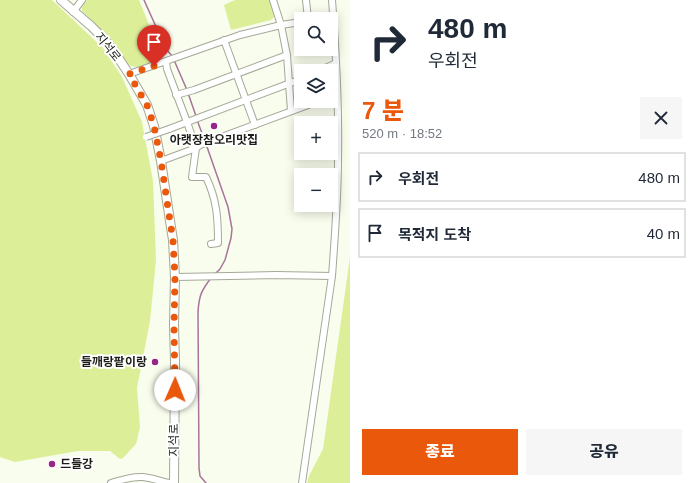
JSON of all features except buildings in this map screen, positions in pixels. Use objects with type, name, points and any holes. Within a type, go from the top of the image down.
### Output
[{"type":"main road","name":"지석로","points":[[60,0],[91,26],[113,50],[129,74],[148,109],[154,126],[173,240],[175,277],[174,483]]},
{"type":"street","points":[[73,12],[82,0]]},
{"type":"street","points":[[273,0],[281,25],[287,55],[291,111]]},
{"type":"street","points":[[306,0],[307,12]]},
{"type":"street","points":[[332,0],[332,12]]},
{"type":"street","points":[[129,74],[224,40],[250,32],[294,23]]},
{"type":"street","points":[[224,40],[255,125]]},
{"type":"street","points":[[179,94],[194,90],[287,55]]},
{"type":"street","points":[[302,483],[332,276],[338,191],[335,56]]},
{"type":"street","points":[[166,62],[167,69],[179,94],[198,146],[192,177],[206,177],[212,190],[218,218],[218,243],[211,244]]},
{"type":"street","points":[[146,137],[294,82]]},
{"type":"street","points":[[161,161],[299,108]]},
{"type":"street","points":[[175,277],[276,275],[332,276]]},
{"type":"street","points":[[111,483],[130,478],[143,477],[169,483]]},
{"type":"green space","points":[[0,0],[52,0],[103,48],[122,77],[142,122],[153,181],[156,260],[150,321],[137,388],[140,427],[136,444],[123,458],[120,459],[110,451],[78,451],[15,462],[0,457]]},
{"type":"green space","points":[[87,0],[139,0],[162,57],[140,68],[127,65],[113,42],[82,11],[82,7]]},
{"type":"green space","points":[[235,0],[269,0],[275,14],[274,17],[271,20],[231,30],[224,5]]},
{"type":"green space","points":[[350,257],[350,483],[307,483],[323,449]]},
{"type":"waterway","points":[[144,0],[166,49],[173,57]]},
{"type":"waterway","points":[[174,60],[187,90]]},
{"type":"waterway","points":[[188,93],[196,116]]},
{"type":"waterway","points":[[197,120],[205,141]]},
{"type":"waterway","points":[[206,144],[228,207],[232,229],[225,260],[215,274]]},
{"type":"waterway","points":[[206,483],[200,476],[199,468],[198,312],[201,294],[211,278]]},
{"type":"place","name":"아랫장참오리맛집","points":[[214,126]]},
{"type":"place","name":"들깨랑팥이랑","points":[[155,362]]},
{"type":"place","name":"드들강","points":[[52,464]]},
{"type":"route","points":[[154,66],[129,74],[147,105],[154,126],[173,240],[175,277],[175,390]]}]
